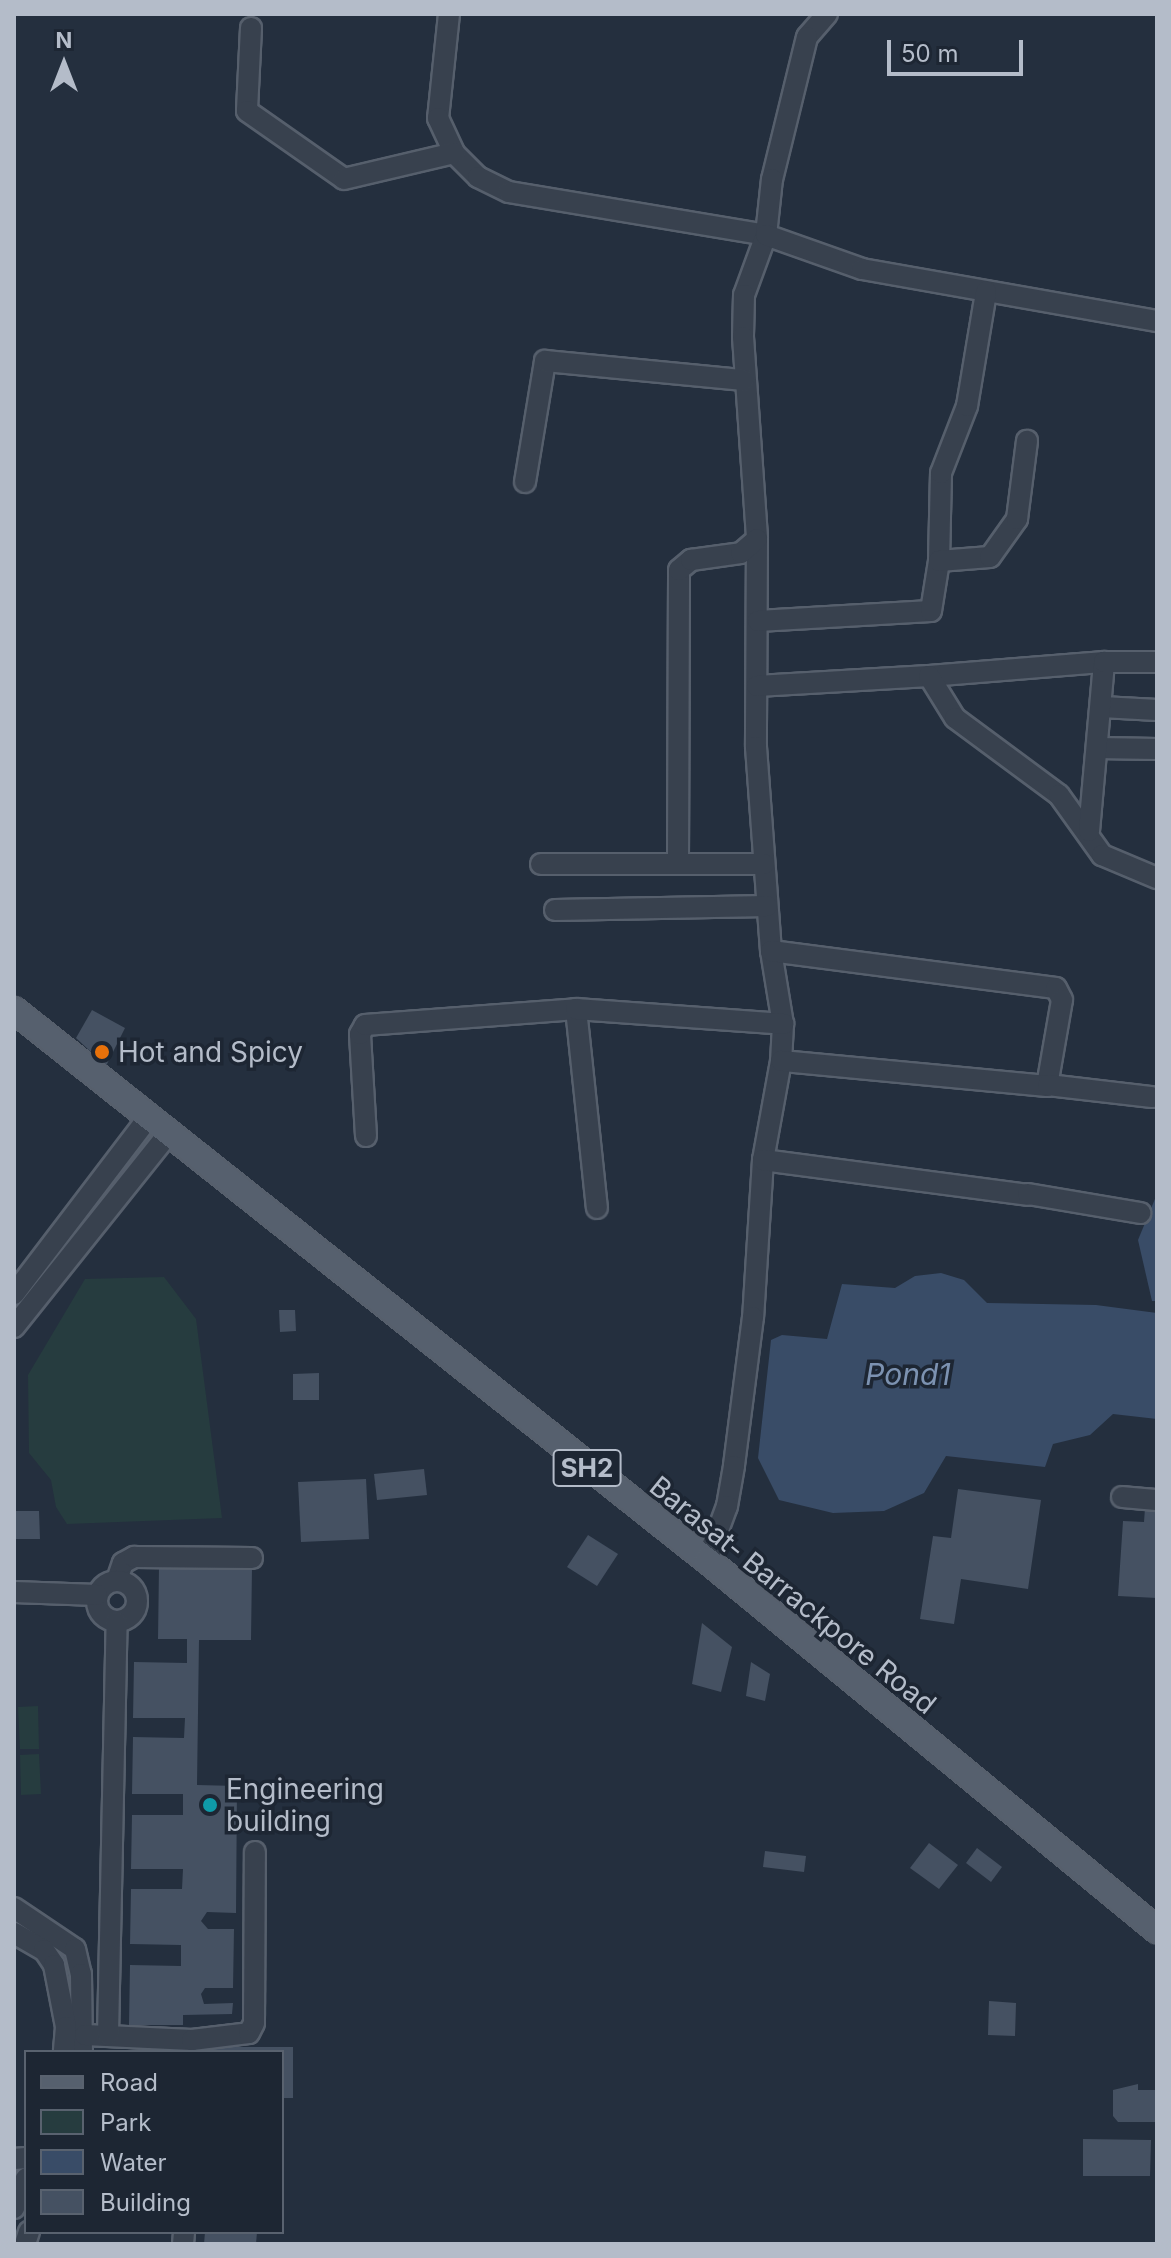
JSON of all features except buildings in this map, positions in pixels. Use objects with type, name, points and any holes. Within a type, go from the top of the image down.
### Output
[{"type":"main road","name":"Barasat- Barrackpore Road","points":[[14,1010],[707,1560],[1157,1930]]},
{"type":"street","points":[[449,14],[437,103],[454,153],[478,177],[509,192],[766,235],[862,269],[1157,321]]},
{"type":"street","points":[[707,1560],[727,1506],[734,1466],[753,1317],[763,1160],[781,1061],[783,1024],[771,951],[764,864],[757,686],[757,539],[744,380],[744,295],[766,235],[772,179],[807,37],[827,14]]},
{"type":"street","points":[[251,28],[247,111],[344,179],[454,153]]},
{"type":"street","points":[[758,621],[925,615],[931,611],[939,561],[941,473],[967,406],[986,292]]},
{"type":"street","points":[[525,482],[545,361],[744,380]]},
{"type":"street","points":[[939,561],[985,559],[995,552],[1020,510],[1027,441]]},
{"type":"street","points":[[678,863],[679,570],[691,560],[741,553],[757,539]]},
{"type":"street","points":[[757,686],[1104,662],[1157,662]]},
{"type":"street","points":[[1089,831],[1104,662]]},
{"type":"street","points":[[929,676],[955,718],[1053,789],[1089,831],[1102,855],[1157,878]]},
{"type":"street","points":[[1102,707],[1157,710]]},
{"type":"street","points":[[1097,748],[1157,749]]},
{"type":"street","points":[[541,864],[764,864]]},
{"type":"street","points":[[555,910],[767,906]]},
{"type":"street","points":[[771,951],[1056,988],[1062,1000],[1048,1085]]},
{"type":"street","points":[[366,1136],[360,1034],[365,1025],[576,1009],[783,1024]]},
{"type":"street","points":[[576,1009],[597,1208]]},
{"type":"street","points":[[781,1061],[1152,1097]]},
{"type":"street","points":[[14,1294],[149,1117]]},
{"type":"street","points":[[14,1327],[169,1133]]},
{"type":"street","points":[[763,1160],[1028,1194],[1140,1213]]},
{"type":"street","points":[[1122,1497],[1157,1500]]},
{"type":"street","points":[[117,1580],[123,1563],[134,1557],[252,1558]]},
{"type":"street","points":[[97,1601],[105,1584],[117,1580],[130,1585],[137,1608],[129,1619],[117,1622]]},
{"type":"street","points":[[14,1592],[97,1601],[117,1622],[108,2035]]},
{"type":"street","points":[[14,1606],[97,1601]]},
{"type":"street","points":[[14,1908],[75,1949],[84,2044],[108,2035],[192,2046],[241,2037],[254,2023],[255,1852]]},
{"type":"street","points":[[14,1933],[44,1950],[54,1965],[66,2027],[64,2050]]},
{"type":"street","points":[[14,2208],[24,2183]]},
{"type":"green space","points":[[164,1277],[196,1319],[222,1518],[67,1524],[56,1507],[51,1480],[29,1453],[28,1375],[85,1279]]},
{"type":"green space","points":[[38,1706],[39,1749],[20,1749],[18,1707]]},
{"type":"green space","points":[[39,1754],[41,1794],[21,1795],[20,1755]]},
{"type":"water","points":[[1157,1194],[1157,1301],[1152,1301],[1138,1240]]},
{"type":"water","name":"Pond1","points":[[941,1273],[964,1280],[987,1303],[1096,1305],[1157,1313],[1157,1419],[1113,1414],[1090,1435],[1053,1444],[1045,1467],[946,1456],[924,1493],[884,1511],[833,1513],[779,1500],[758,1458],[771,1340],[782,1335],[827,1339],[842,1284],[895,1288],[915,1276]]},
{"type":"place","name":"Hot and Spicy","points":[[102,1052]]},
{"type":"place","name":"Engineering building","points":[[210,1805]]}]
